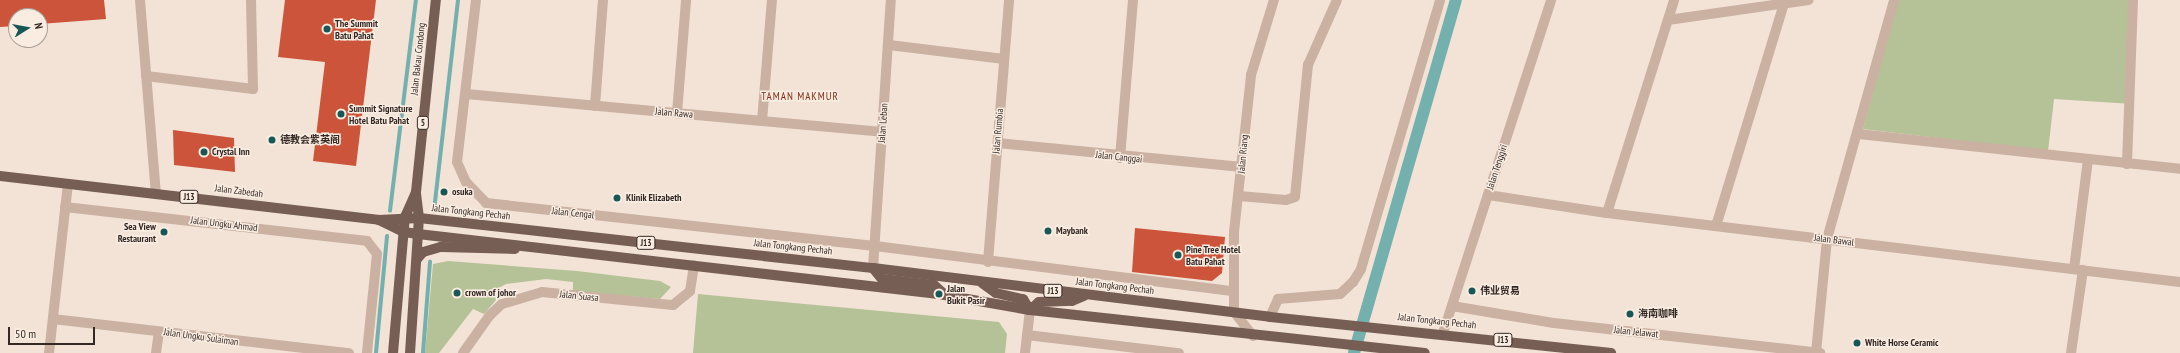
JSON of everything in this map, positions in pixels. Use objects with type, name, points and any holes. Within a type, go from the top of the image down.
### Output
[{"type":"main road","name":"Jalan Bakau Condong","points":[[410,353],[420,218],[416,192],[436,0]]},
{"type":"main road","name":"Jalan Zabedah","points":[[0,176],[379,220]]},
{"type":"main road","name":"Jalan Bakau Condong","points":[[393,353],[405,217],[416,192]]},
{"type":"main road","name":"Jalan Tongkang Pechah","points":[[379,220],[405,217],[420,218],[874,268],[982,283],[1270,317],[1396,328],[1611,353]]},
{"type":"main road","name":"J13","points":[[379,220],[404,232],[418,234],[527,245],[945,295],[1030,310],[1253,336],[1425,353]]},
{"type":"main road","points":[[417,259],[423,252],[441,247],[500,250],[527,245]]},
{"type":"main road","points":[[874,268],[882,279],[934,285],[945,295]]},
{"type":"main road","points":[[982,283],[996,294],[1023,299],[1030,310],[1039,302],[1072,301],[1085,295]]},
{"type":"street","points":[[140,0],[156,193]]},
{"type":"street","points":[[146,76],[253,88],[251,0]]},
{"type":"street","name":"Jalan Cengal","points":[[476,0],[457,162],[466,182],[486,203],[875,246],[988,262],[1232,291]]},
{"type":"street","points":[[595,106],[603,0]]},
{"type":"street","points":[[677,113],[686,0]]},
{"type":"street","points":[[762,121],[772,0]]},
{"type":"street","name":"Jalan Leban","points":[[874,268],[891,0]]},
{"type":"street","name":"Jalan Rumbia","points":[[988,262],[1009,0]]},
{"type":"street","points":[[1120,158],[1133,0]]},
{"type":"street","name":"Jalan Riang","points":[[1234,312],[1232,291],[1239,196],[1251,75],[1274,0]]},
{"type":"street","points":[[1239,196],[1286,200],[1295,197],[1308,65],[1337,0]]},
{"type":"street","points":[[1270,317],[1278,299],[1340,294],[1353,282],[1361,269],[1440,0]]},
{"type":"street","name":"Jalan Tenggiri","points":[[1443,333],[1551,0]]},
{"type":"street","points":[[1607,213],[1674,0]]},
{"type":"street","points":[[1668,20],[1809,0]]},
{"type":"street","points":[[1816,352],[1827,239],[1859,134],[1894,0]]},
{"type":"street","points":[[2127,164],[2133,0]]},
{"type":"street","points":[[1716,226],[1784,4]]},
{"type":"street","points":[[889,45],[1004,59]]},
{"type":"street","name":"Jalan Rawa","points":[[466,94],[882,132]]},
{"type":"street","points":[[1859,134],[2180,169]]},
{"type":"street","name":"Jalan Canggai","points":[[998,143],[1120,158],[1242,167]]},
{"type":"street","points":[[2071,353],[2088,160]]},
{"type":"street","points":[[49,353],[68,184]]},
{"type":"street","name":"Jalan Bawal","points":[[1488,195],[1607,213],[2180,282]]},
{"type":"street","name":"Jalan Ungku Ahmad","points":[[65,208],[353,238],[367,241],[377,254],[367,353]]},
{"type":"street","name":"Jalan Suasa","points":[[463,353],[490,315],[502,304],[542,292],[673,305],[690,291],[694,265]]},
{"type":"street","name":"Jalan Jelawat","points":[[1452,306],[1554,322],[1820,353]]},
{"type":"street","points":[[1025,353],[1030,310]]},
{"type":"street","points":[[1234,312],[1253,336]]},
{"type":"street","name":"Jalan Ungku Sulaiman","points":[[53,319],[159,332],[263,349],[349,353]]},
{"type":"street","points":[[156,353],[159,332]]},
{"type":"street","points":[[1027,335],[1179,353]]},
{"type":"green space","points":[[1898,0],[2135,0],[2133,104],[2054,99],[2048,151],[1863,129]]},
{"type":"green space","points":[[448,261],[577,271],[660,281],[671,287],[660,299],[573,291],[573,282],[546,279],[506,284],[493,291],[496,300],[484,314],[473,309],[439,353],[425,353],[433,264]]},
{"type":"green space","points":[[698,294],[999,322],[1007,334],[1005,353],[693,353]]},
{"type":"building","points":[[0,0],[104,0],[106,19],[48,23],[48,8],[8,8],[8,26],[0,27]]},
{"type":"building","points":[[285,0],[376,0],[356,166],[313,161],[325,62],[278,57]]},
{"type":"building","name":"Crystal Inn","points":[[173,130],[234,138],[235,172],[174,165]]},
{"type":"building","name":"Pine Tree Hotel Batu Pahat","points":[[1135,228],[1225,237],[1222,273],[1212,281],[1132,272]]},
{"type":"waterway","points":[[390,211],[416,0]]},
{"type":"waterway","points":[[434,211],[458,0]]},
{"type":"waterway","points":[[1354,353],[1456,0]]},
{"type":"waterway","points":[[376,353],[387,237]]},
{"type":"waterway","points":[[423,353],[430,262]]},
{"type":"place","name":"The Summit Batu Pahat","points":[[327,29]]},
{"type":"place","name":"Summit Signature Hotel Batu Pahat","points":[[341,114]]},
{"type":"place","name":"德教会紫英阁","points":[[272,140]]},
{"type":"place","name":"Crystal Inn","points":[[204,152]]},
{"type":"place","name":"osuka","points":[[444,192]]},
{"type":"place","name":"Klinik Elizabeth","points":[[617,198]]},
{"type":"place","name":"Maybank","points":[[1048,231]]},
{"type":"place","name":"Sea View Restaurant","points":[[164,232]]},
{"type":"place","name":"Pine Tree Hotel Batu Pahat","points":[[1178,255]]},
{"type":"place","name":"伟业贸易","points":[[1472,291]]},
{"type":"place","name":"crown of johor","points":[[457,293]]},
{"type":"place","name":"Jalan Bukit Pasir","points":[[939,294]]},
{"type":"place","name":"海南咖啡","points":[[1630,314]]},
{"type":"place","name":"White Horse Ceramic","points":[[1857,343]]},
{"type":"district","name":"TAMAN MAKMUR","points":[[800,96]]}]
